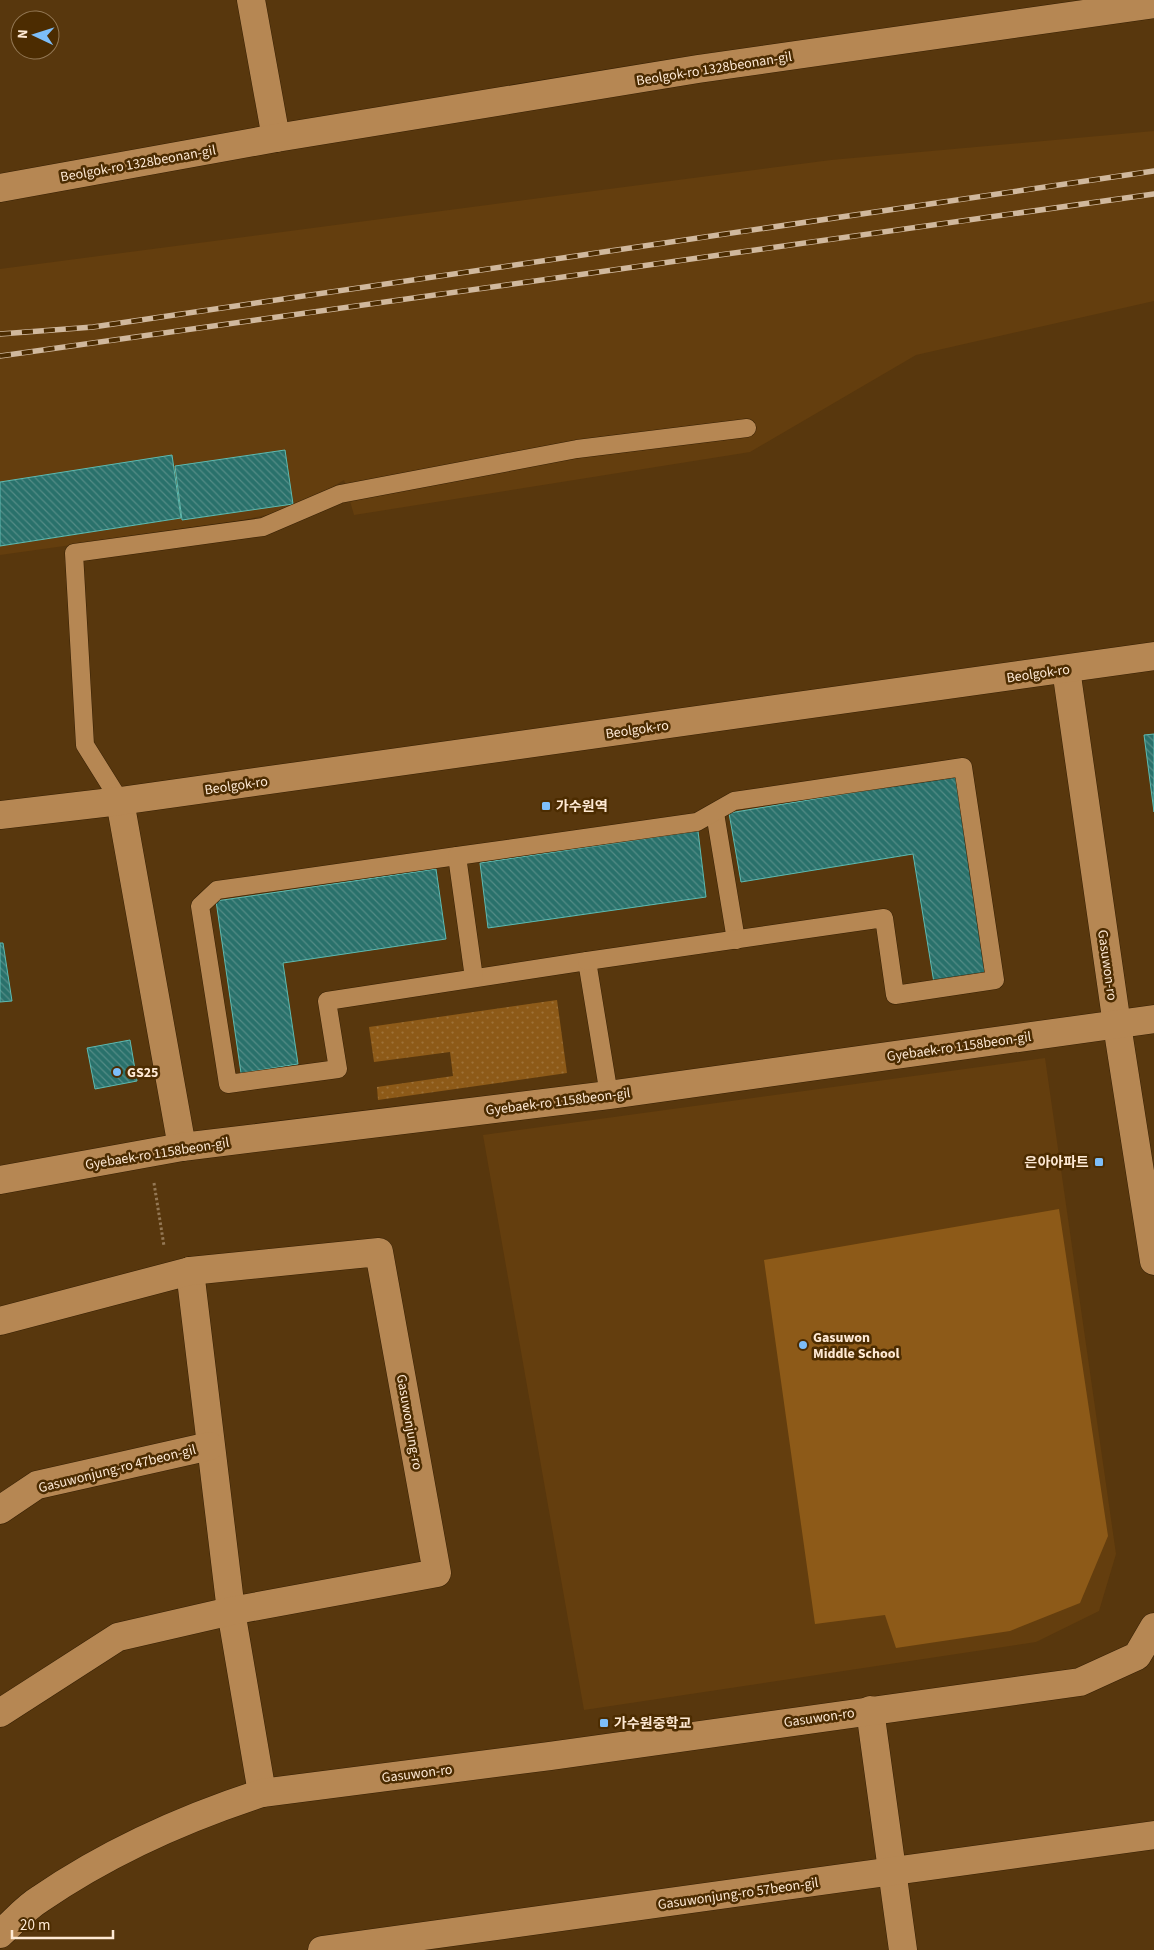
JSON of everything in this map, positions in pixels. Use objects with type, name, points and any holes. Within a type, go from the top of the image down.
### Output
[{"type":"street","points":[[251,0],[276,138]]},
{"type":"street","name":"Beolgok-ro 1328beonan-gil","points":[[0,188],[276,138],[698,69],[1154,4]]},
{"type":"street","name":"Beolgok-ro","points":[[0,815],[120,801],[1154,656]]},
{"type":"street","name":"Gasuwon-ro","points":[[1066,669],[1117,1024],[1154,1261]]},
{"type":"street","points":[[120,801],[182,1147]]},
{"type":"street","name":"Gyebaek-ro 1158beon-gil","points":[[0,1180],[182,1147],[609,1095],[1154,1019]]},
{"type":"street","name":"Gasuwonjung-ro","points":[[0,1321],[180,1274],[379,1252],[437,1573],[231,1611]]},
{"type":"street","points":[[180,1274],[210,1446],[231,1611],[262,1793]]},
{"type":"street","name":"Gasuwonjung-ro 47beon-gil","points":[[0,1510],[37,1485],[210,1446]]},
{"type":"street","points":[[0,1713],[118,1637],[231,1611]]},
{"type":"street","name":"Gasuwon-ro","points":[[0,1934],[39,1899],[127,1848],[220,1806],[262,1793],[550,1756],[1080,1682],[1137,1656],[1154,1627]]},
{"type":"street","name":"Gasuwon-ro","points":[[870,1710],[903,1950]]},
{"type":"street","name":"Gasuwonjung-ro 57beon-gil","points":[[322,1950],[1154,1835]]},
{"type":"lane","points":[[120,801],[86,745],[74,552],[263,527],[340,494],[567,451],[747,428]]},
{"type":"lane","points":[[963,766],[995,980],[895,995],[884,918],[327,1001],[338,1069],[228,1084],[200,906],[217,890],[457,856],[697,822],[734,801],[963,766]]},
{"type":"lane","points":[[715,813],[736,940]]},
{"type":"lane","points":[[457,856],[474,978]]},
{"type":"lane","points":[[587,962],[609,1095]]},
{"type":"path","points":[[149,1152],[180,1274]]},
{"type":"shaded area","points":[[1154,131],[1154,301],[916,355],[750,452],[354,515],[344,480],[295,509],[228,523],[0,555],[0,269],[831,160]]},
{"type":"shaded area","points":[[557,1000],[567,1073],[378,1100],[377,1087],[453,1076],[450,1052],[374,1062],[369,1027]]},
{"type":"shaded area","name":"Gasuwon Middle School","points":[[1045,1058],[1116,1554],[1099,1611],[1036,1642],[584,1710],[483,1135]]},
{"type":"shaded area","points":[[1059,1209],[1108,1536],[1080,1603],[1010,1631],[896,1648],[885,1615],[815,1624],[764,1260]]},
{"type":"building","points":[[285,450],[293,504],[182,520],[175,466]]},
{"type":"building","points":[[172,455],[181,518],[0,546],[0,482]]},
{"type":"building","points":[[1154,734],[1154,812],[1144,735]]},
{"type":"building","points":[[955,776],[987,974],[934,983],[913,854],[741,882],[729,813]]},
{"type":"building","points":[[698,831],[706,897],[488,928],[480,863]]},
{"type":"building","points":[[436,869],[446,939],[283,963],[298,1064],[241,1073],[216,901]]},
{"type":"building","points":[[0,943],[3,943],[12,1001],[0,1002]]},
{"type":"building","points":[[130,1040],[137,1081],[95,1089],[87,1048]]},
{"type":"railway","points":[[0,334],[93,327],[1154,171]]},
{"type":"railway","points":[[0,356],[1154,194]]},
{"type":"place","name":"가수원역","points":[[546,806]]},
{"type":"place","name":"GS25","points":[[117,1072]]},
{"type":"place","name":"은아아파트","points":[[1099,1162]]},
{"type":"place","name":"Gasuwon Middle School","points":[[803,1345]]},
{"type":"place","name":"가수원중학교","points":[[604,1723]]}]
